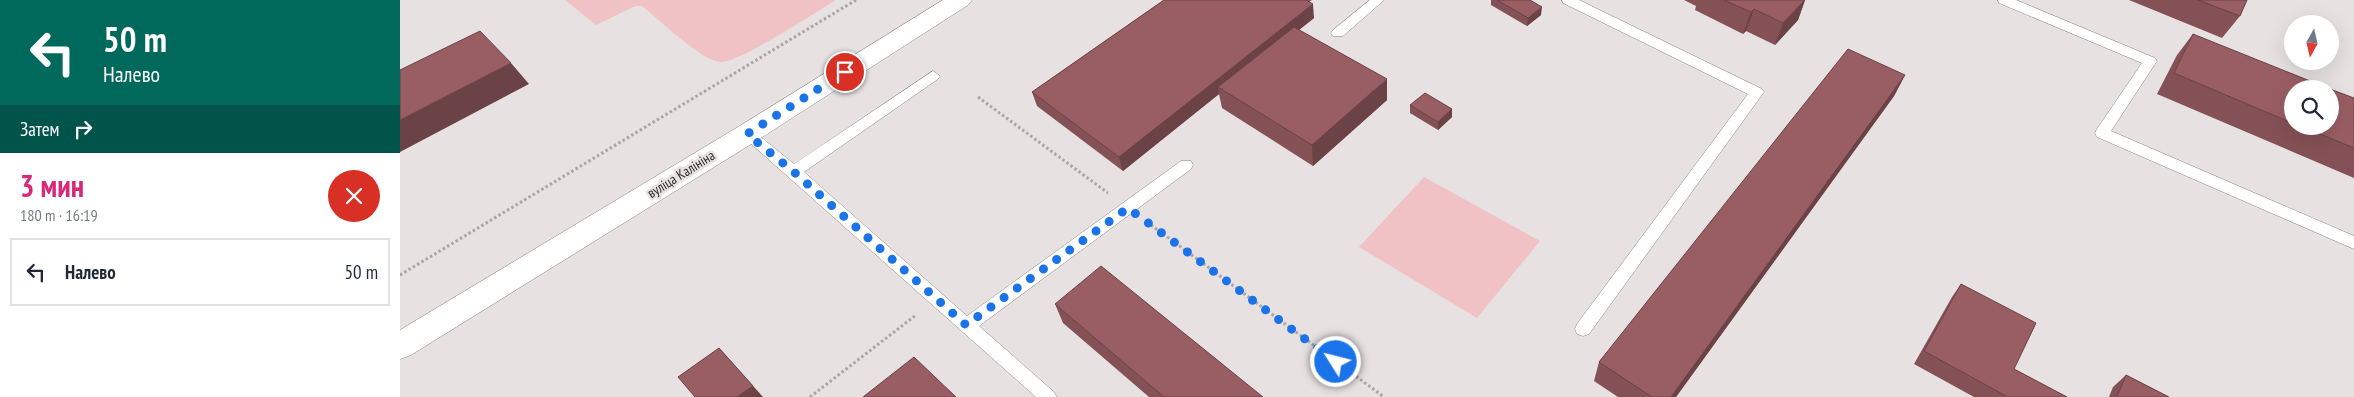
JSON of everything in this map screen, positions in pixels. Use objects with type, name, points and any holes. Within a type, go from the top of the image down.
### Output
[{"type":"main road","name":"вуліца Калініна","points":[[400,346],[747,134],[960,0]]},
{"type":"lane","points":[[1338,33],[1378,0]]},
{"type":"lane","points":[[1568,0],[1757,92],[1583,329]]},
{"type":"lane","points":[[2004,0],[2150,61],[2102,133],[2354,243]]},
{"type":"lane","points":[[794,172],[934,76]]},
{"type":"lane","points":[[747,134],[794,172],[1048,397]]},
{"type":"lane","points":[[966,325],[1186,165]]},
{"type":"path","points":[[400,275],[856,0]]},
{"type":"path","points":[[978,97],[1384,397]]},
{"type":"path","points":[[810,397],[937,299]]},
{"type":"shaded area","points":[[565,0],[836,0],[758,47],[728,61],[719,62],[701,54],[679,38],[642,6],[635,6],[596,25]]},
{"type":"shaded area","points":[[1424,177],[1540,241],[1477,318],[1359,247]]},
{"type":"building","points":[[1164,0],[1306,0],[1313,4],[1119,157],[1032,92]]},
{"type":"building","points":[[1497,0],[1530,0],[1542,7],[1528,18]]},
{"type":"building","points":[[1724,0],[1805,0],[1783,23],[1754,9],[1751,12]]},
{"type":"building","points":[[2198,0],[2247,0],[2240,16]]},
{"type":"building","points":[[1294,27],[1387,79],[1312,145],[1218,87]]},
{"type":"building","points":[[480,31],[511,63],[400,120],[400,70]]},
{"type":"building","points":[[2193,34],[2308,80],[2284,80],[2284,120],[2174,73]]},
{"type":"building","points":[[1848,49],[1905,75],[1671,397],[1652,397],[1599,362]]},
{"type":"building","points":[[2339,92],[2354,98],[2354,148],[2323,135],[2339,135]]},
{"type":"building","points":[[1425,93],[1452,109],[1438,122],[1410,105]]},
{"type":"building","points":[[1101,266],[1263,397],[1164,397],[1055,304]]},
{"type":"building","points":[[1961,284],[2036,323],[2014,369],[2067,397],[2005,397],[1924,351]]},
{"type":"building","points":[[719,348],[753,386],[737,397],[695,397],[678,377]]},
{"type":"building","points":[[914,357],[956,397],[863,397]]},
{"type":"building","points":[[2126,375],[2169,397],[2117,397]]},
{"type":"route","points":[[845,72],[747,134],[794,172],[966,325],[1128,208],[1336,362]]}]
